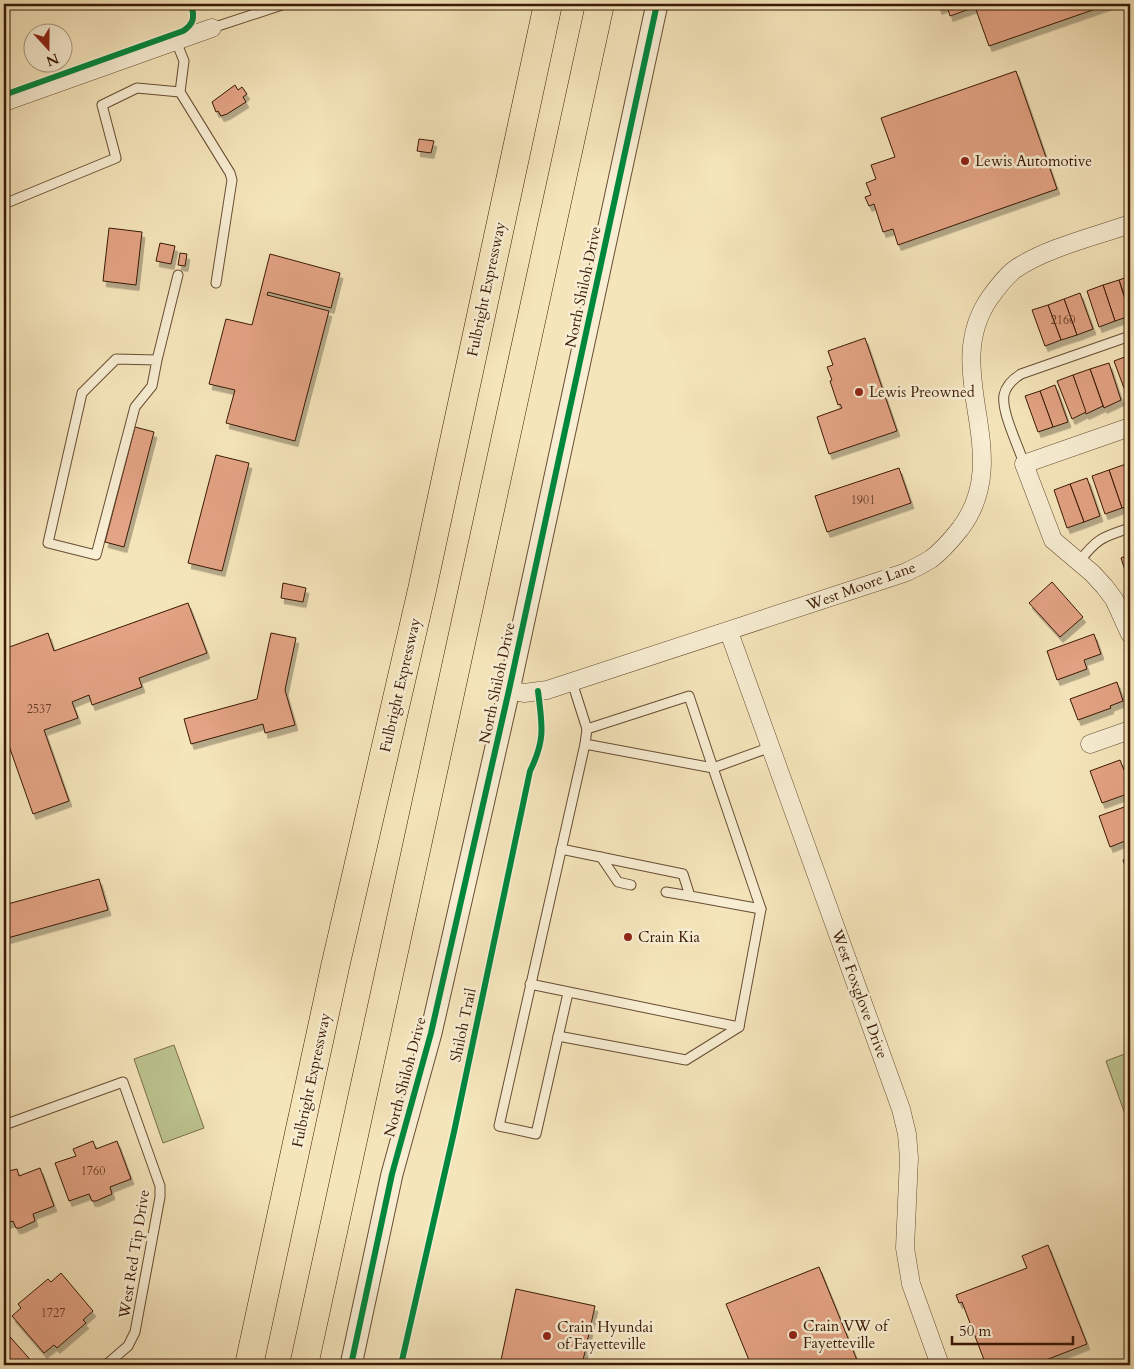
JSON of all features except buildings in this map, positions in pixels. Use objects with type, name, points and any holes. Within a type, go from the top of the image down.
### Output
[{"type":"highway","name":"Fulbright Expressway","points":[[249,1365],[335,967],[424,581],[548,4]]},
{"type":"highway","points":[[304,1365],[600,4]]},
{"type":"street","name":"North Shiloh Drive","points":[[351,1365],[392,1174],[431,1034],[509,690],[657,4]]},
{"type":"street","points":[[4,102],[212,28]]},
{"type":"street","name":"West Moore Lane","points":[[509,690],[524,693],[547,690],[729,632],[904,573],[932,558],[953,538],[969,517],[978,495],[983,474],[983,454],[971,353],[974,330],[982,309],[996,288],[1013,271],[1030,260],[1130,224]]},
{"type":"street","points":[[1129,625],[1104,586],[1053,540],[1024,464],[1130,428]]},
{"type":"street","name":"West Foxglove Drive","points":[[729,632],[901,1108],[907,1134],[909,1158],[905,1248],[911,1284],[940,1365]]},
{"type":"street","points":[[1090,744],[1130,730]]},
{"type":"lane","points":[[212,28],[285,4]]},
{"type":"lane","points":[[176,40],[184,61],[180,92],[232,180],[216,283]]},
{"type":"lane","points":[[4,204],[116,158],[102,105],[137,88],[180,92]]},
{"type":"lane","points":[[157,360],[116,359],[82,393],[48,543],[96,555],[135,407],[152,386],[178,274]]},
{"type":"lane","points":[[1024,464],[1005,408],[1004,396],[1008,386],[1021,374],[1130,336]]},
{"type":"lane","points":[[1079,562],[1092,544],[1102,538],[1130,528]]},
{"type":"lane","points":[[568,993],[536,1134],[499,1126],[585,744],[587,729],[572,682]]},
{"type":"lane","points":[[558,1036],[686,1060],[740,1027],[761,909],[689,696],[587,729]]},
{"type":"lane","points":[[585,744],[713,768],[771,747]]},
{"type":"lane","points":[[561,849],[682,874],[690,896]]},
{"type":"lane","points":[[601,857],[618,882],[631,885]]},
{"type":"lane","points":[[666,892],[761,909]]},
{"type":"lane","points":[[530,984],[740,1027]]},
{"type":"lane","name":"West Red Tip Drive","points":[[4,1125],[123,1082],[160,1186],[160,1197],[135,1332],[128,1346],[106,1365]]},
{"type":"green space","points":[[174,1045],[204,1128],[163,1143],[134,1059]]},
{"type":"green space","points":[[1130,1052],[1130,1128],[1106,1061]]},
{"type":"cycle path","points":[[4,95],[183,31],[193,20],[191,4]]},
{"type":"cycle path","points":[[351,1365],[392,1174],[431,1033],[509,690],[657,4]]},
{"type":"cycle path","name":"Shiloh Trail","points":[[401,1365],[454,1132],[530,771],[541,741],[542,732],[538,691]]},
{"type":"place","name":"Lewis Automotive","points":[[965,161]]},
{"type":"place","name":"Lewis Preowned","points":[[859,392]]},
{"type":"place","name":"Crain Kia","points":[[628,937]]},
{"type":"place","name":"Crain VW of Fayetteville","points":[[793,1335]]},
{"type":"place","name":"Crain Hyundai of Fayetteville","points":[[547,1336]]}]
